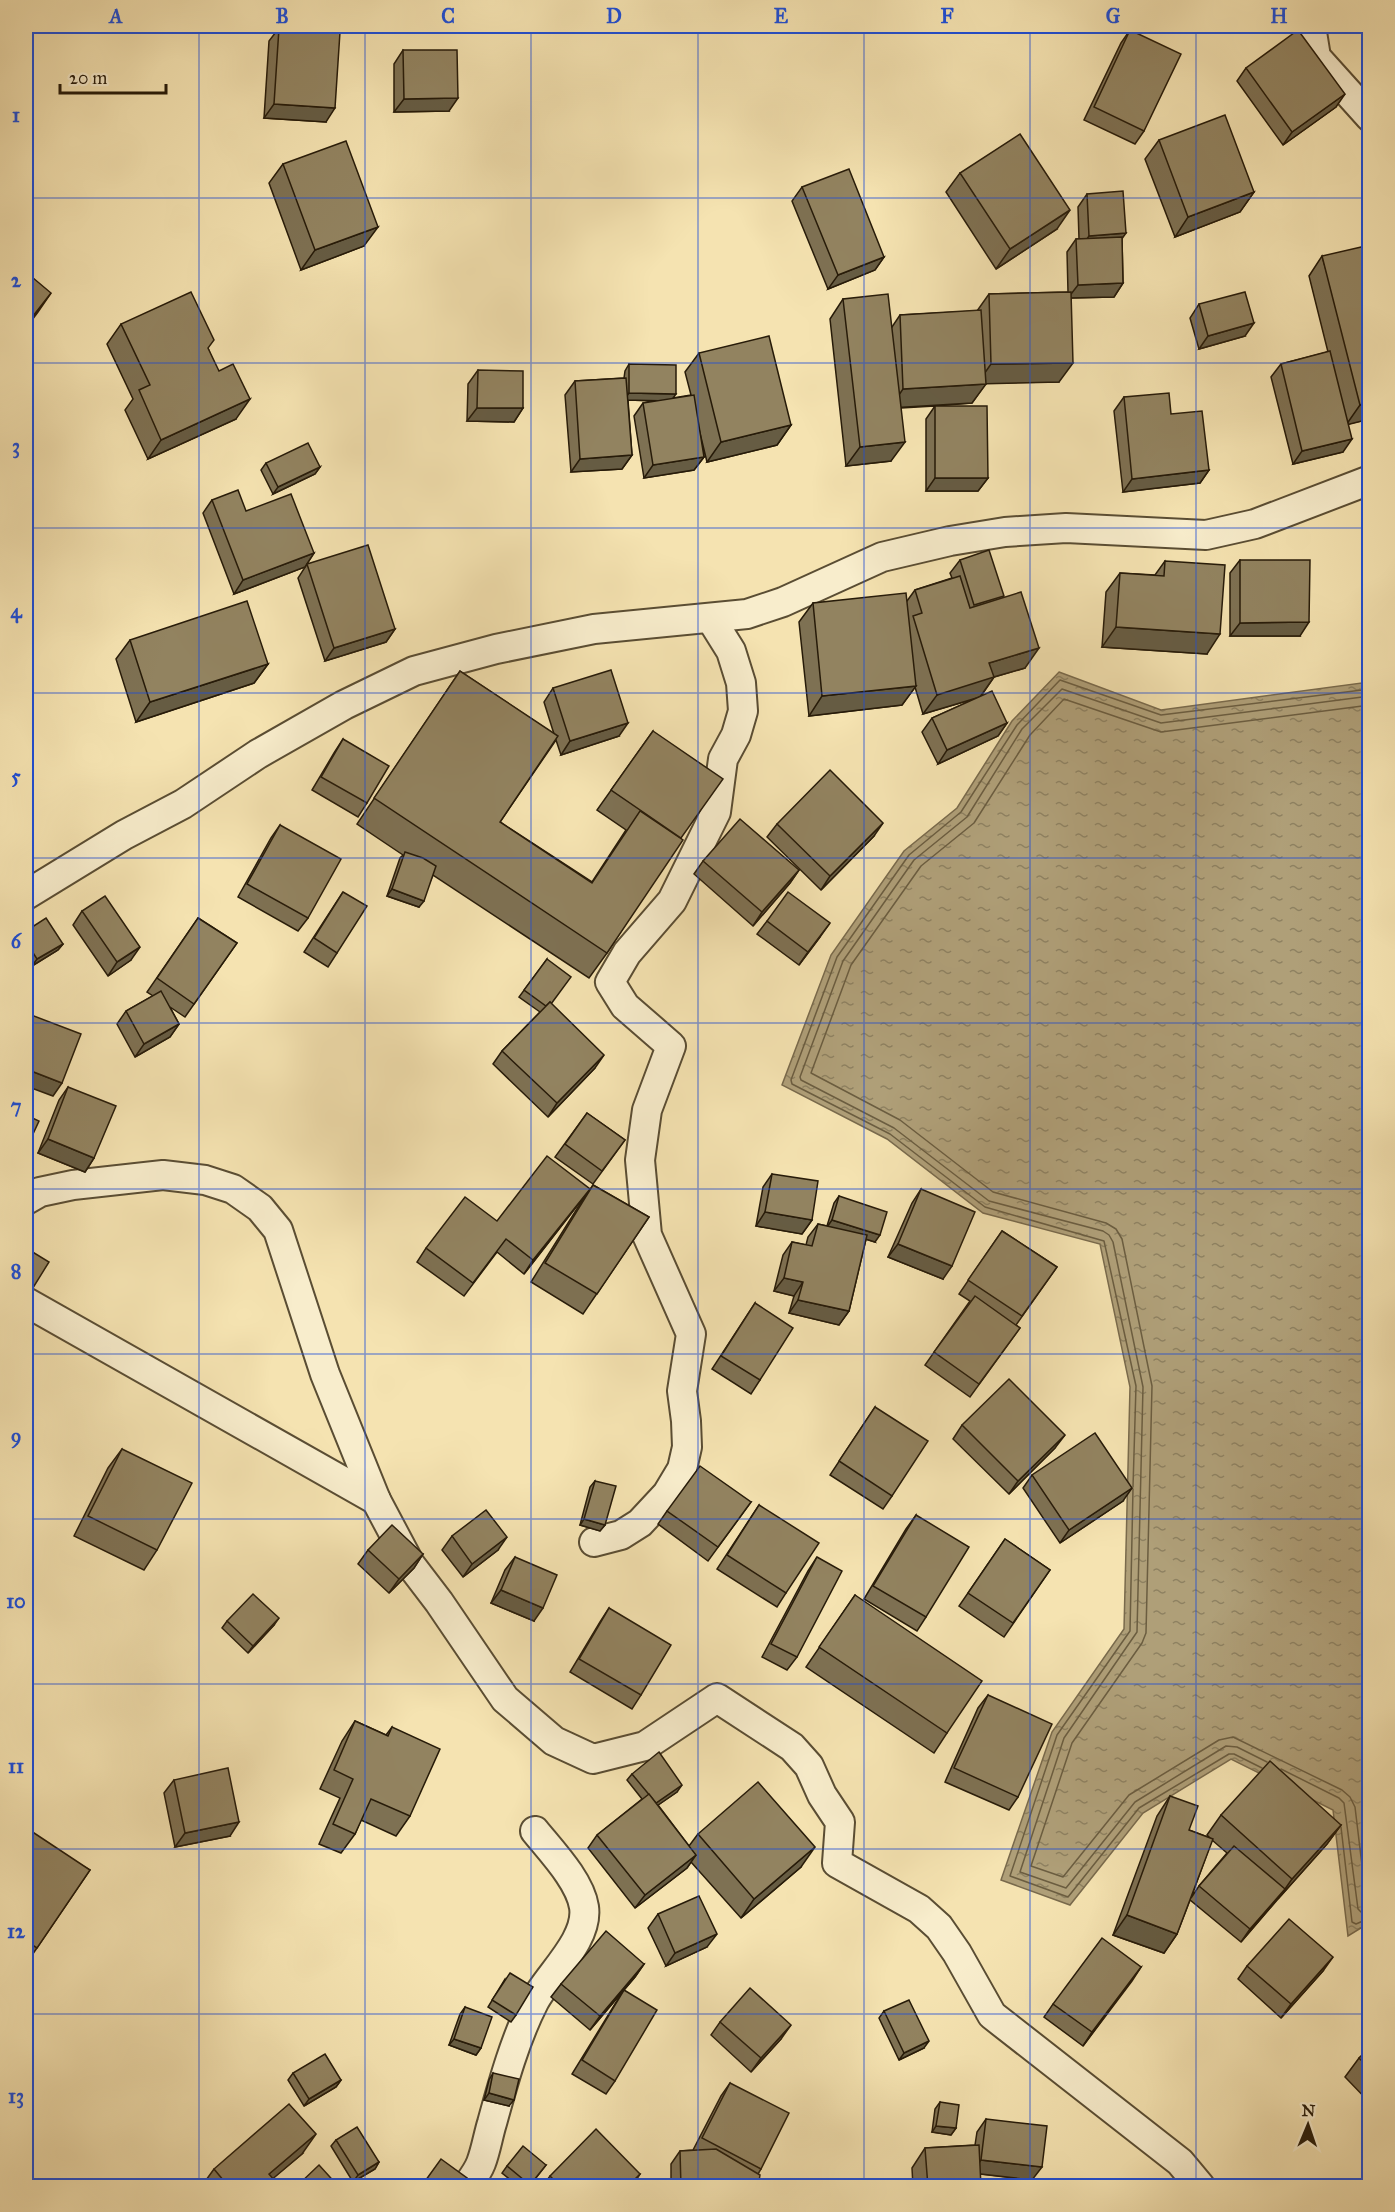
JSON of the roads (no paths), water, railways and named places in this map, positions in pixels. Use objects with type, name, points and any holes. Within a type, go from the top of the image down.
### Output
[{"type":"street","points":[[1311,26],[1316,57],[1370,117]]},
{"type":"street","points":[[26,895],[124,835],[183,804],[258,754],[344,705],[414,671],[496,649],[594,630],[747,614],[783,602],[882,557],[950,541],[1005,532],[1066,528],[1206,534],[1255,524],[1370,480]]},
{"type":"street","points":[[731,651],[747,614]]},
{"type":"street","points":[[594,1542],[621,1534],[640,1523],[667,1494],[677,1478],[682,1469],[687,1447],[682,1391],[691,1334],[647,1236],[640,1160],[647,1110],[671,1046],[625,1006],[610,982],[627,953],[672,902],[716,812],[723,759],[736,735],[743,711],[741,683],[731,651],[711,619]]},
{"type":"street","points":[[26,1200],[40,1192],[73,1185],[164,1175],[205,1180],[233,1189],[260,1208],[278,1230],[325,1374],[376,1500],[410,1564],[439,1602],[505,1700],[554,1741],[593,1759],[645,1746],[717,1698],[792,1747],[809,1766],[822,1795],[840,1822],[837,1863],[919,1909],[939,1927],[957,1953],[992,2015],[1180,2162],[1200,2187]]},
{"type":"street","points":[[26,1302],[376,1500]]},
{"type":"street","points":[[467,2187],[481,2163],[506,2078],[534,2003],[550,1976],[573,1946],[583,1926],[584,1907],[577,1890],[568,1874],[535,1831]]},
{"type":"water","points":[[1059,672],[1161,710],[1369,682],[1369,1923],[1348,1936],[1333,1810],[1231,1759],[1143,1813],[1070,1905],[1001,1880],[1052,1732],[1124,1629],[1130,1387],[1100,1244],[983,1213],[887,1139],[782,1085],[831,955],[904,851],[957,808],[1012,721]]}]
